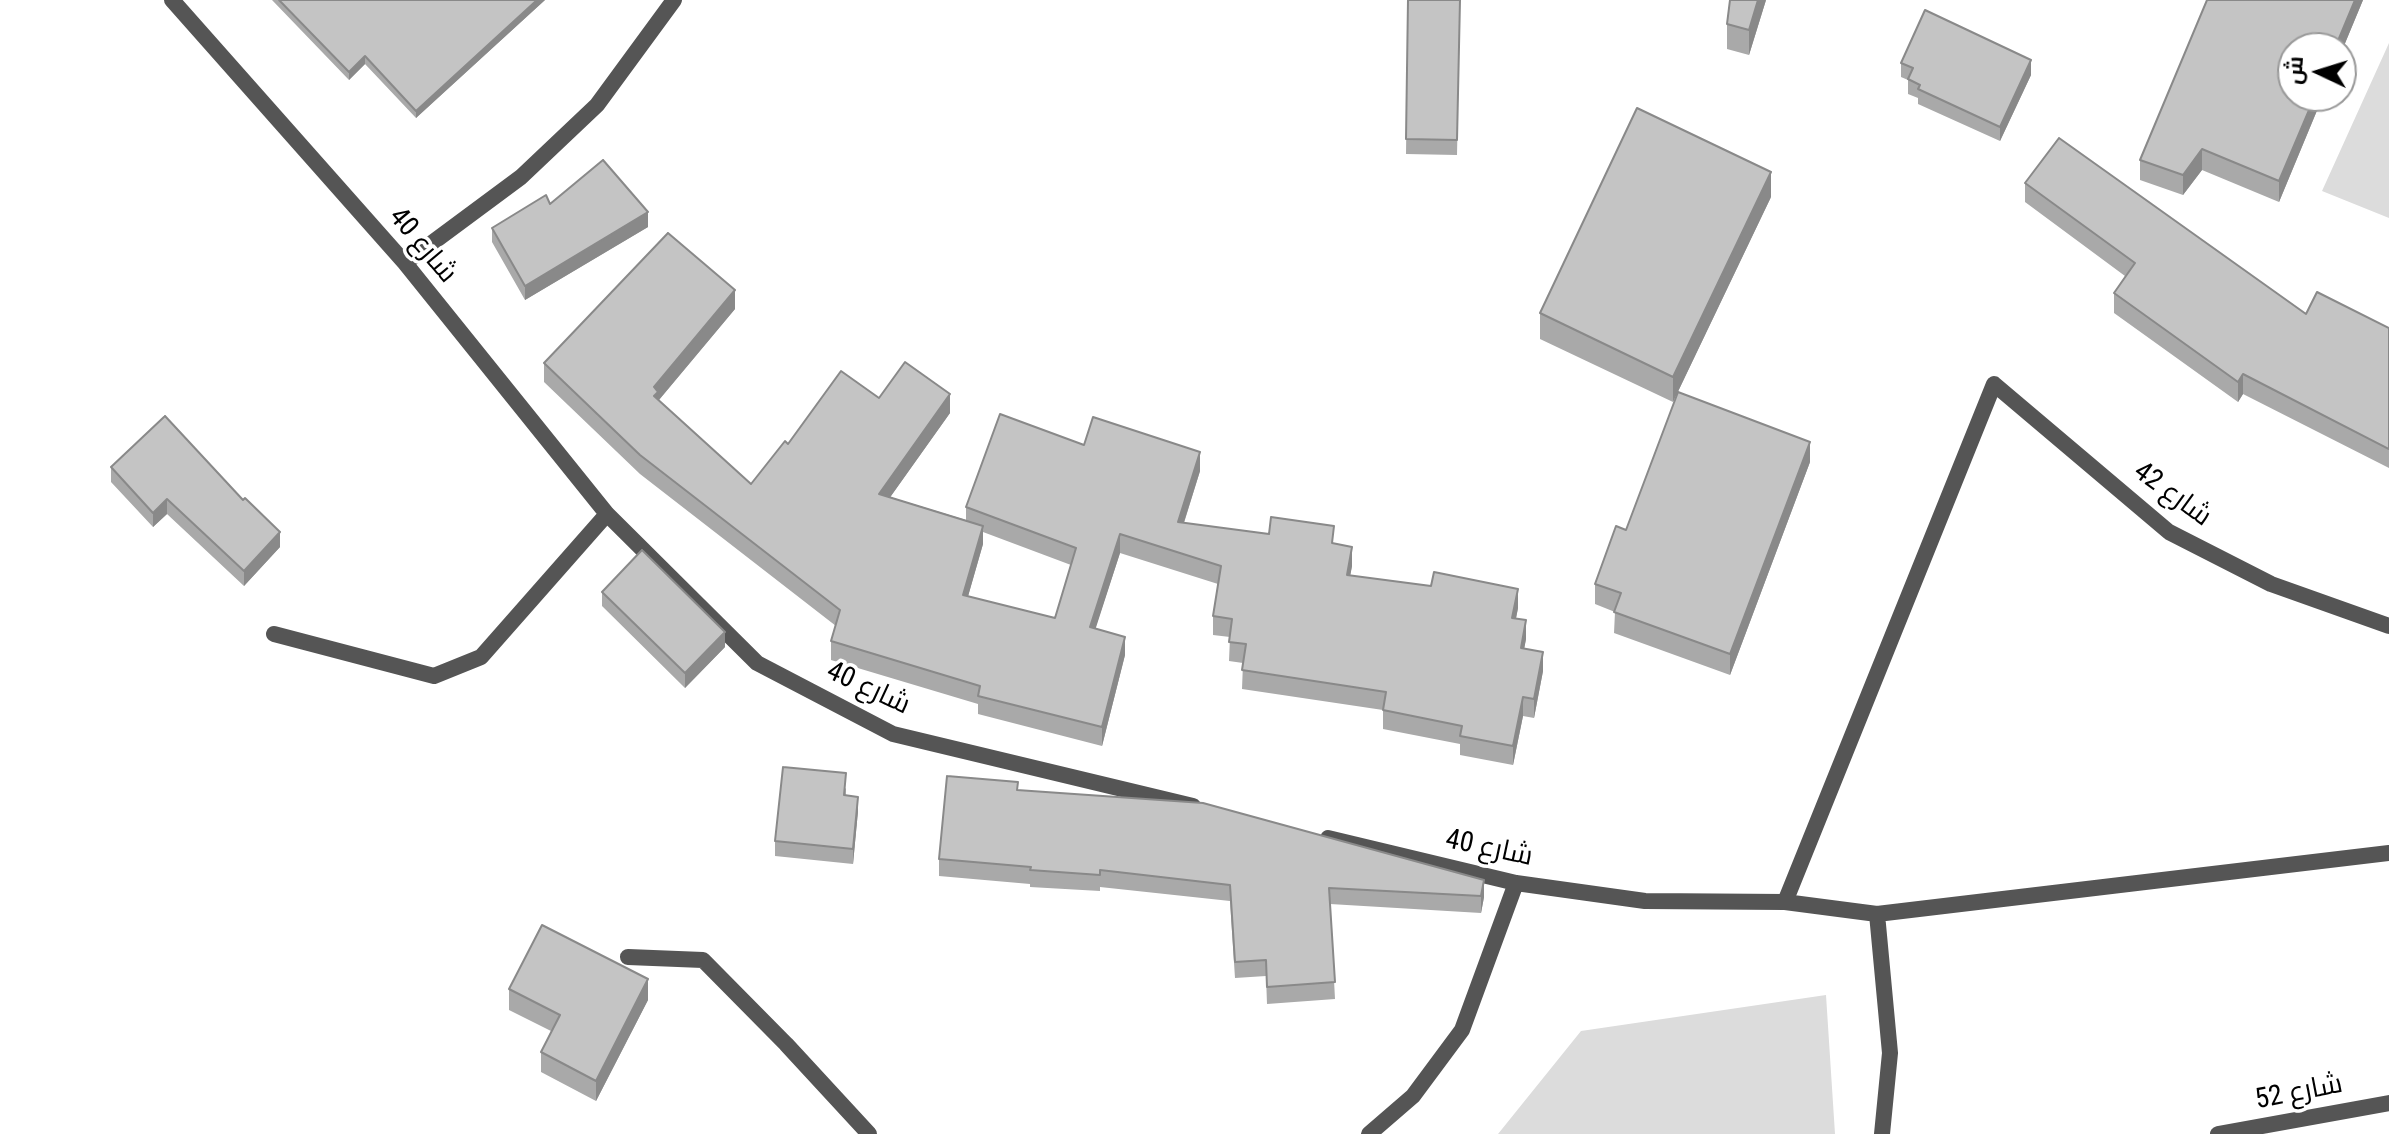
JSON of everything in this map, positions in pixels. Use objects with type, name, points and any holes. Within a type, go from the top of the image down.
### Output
[{"type":"street","name":"شارع 40","points":[[172,0],[405,263],[607,514],[757,663],[893,734],[1208,809]]},
{"type":"street","points":[[405,263],[521,177],[597,105],[674,0]]},
{"type":"street","name":"شارع 42","points":[[1785,902],[1994,384],[2169,532],[2271,584],[2389,626]]},
{"type":"street","points":[[274,634],[434,676],[481,657],[607,514]]},
{"type":"street","name":"شارع 40","points":[[1316,835],[1516,883],[1645,901],[1785,902],[1877,914],[2389,853]]},
{"type":"street","points":[[1369,1134],[1413,1096],[1462,1030],[1516,883]]},
{"type":"street","points":[[1877,914],[1890,1053],[1882,1134]]},
{"type":"street","points":[[628,957],[703,960],[869,1134]]},
{"type":"street","name":"شارع 52","points":[[2218,1134],[2389,1103]]},
{"type":"shaded area","points":[[2389,43],[2389,218],[2322,191]]},
{"type":"shaded area","points":[[1826,995],[1835,1134],[1498,1134],[1581,1031]]},
{"type":"building","points":[[279,0],[537,0],[416,111],[365,56],[349,72]]},
{"type":"building","points":[[1408,0],[1460,0],[1457,140],[1406,139]]},
{"type":"building","points":[[1730,0],[1758,0],[1749,30],[1727,24]]},
{"type":"building","points":[[2207,0],[2355,0],[2342,32],[2277,32],[2277,112],[2308,112],[2279,181],[2202,149],[2183,175],[2140,160]]},
{"type":"building","points":[[1925,10],[2031,60],[2000,127],[1918,89],[1920,85],[1908,79],[1913,68],[1901,63]]},
{"type":"building","points":[[1637,108],[1771,172],[1673,377],[1540,313]]},
{"type":"building","points":[[2059,138],[2306,314],[2317,292],[2389,328],[2389,449],[2243,374],[2238,382],[2114,293],[2135,263],[2025,183]]},
{"type":"building","points":[[603,160],[648,212],[525,286],[492,228],[546,195],[550,204]]},
{"type":"building","points":[[668,233],[735,290],[654,387],[658,392],[654,396],[751,484],[785,441],[788,444],[841,371],[879,398],[905,362],[950,394],[879,494],[983,526],[963,595],[1055,618],[1076,548],[966,507],[1000,414],[1084,445],[1093,417],[1200,452],[1178,522],[1269,534],[1271,517],[1334,526],[1332,543],[1352,547],[1347,575],[1431,586],[1434,572],[1518,589],[1512,618],[1526,620],[1521,648],[1543,652],[1534,699],[1523,697],[1513,746],[1460,736],[1462,726],[1383,710],[1386,692],[1242,670],[1246,644],[1229,642],[1232,619],[1213,616],[1221,566],[1120,534],[1090,627],[1125,637],[1102,727],[978,696],[980,686],[831,641],[840,610],[640,455],[544,363]]},
{"type":"building","points":[[1678,392],[1810,442],[1730,654],[1614,612],[1621,593],[1595,584],[1616,526],[1626,530]]},
{"type":"building","points":[[165,416],[243,500],[245,498],[280,532],[244,571],[167,499],[153,513],[111,467]]},
{"type":"building","points":[[642,550],[725,632],[685,673],[602,592]]},
{"type":"building","points":[[783,767],[846,773],[844,795],[858,797],[853,849],[775,841]]},
{"type":"building","points":[[947,776],[1018,782],[1017,790],[1203,803],[1484,880],[1481,896],[1329,888],[1335,982],[1267,987],[1266,960],[1235,962],[1230,885],[1100,870],[1100,875],[939,859]]},
{"type":"building","points":[[542,925],[648,979],[596,1081],[541,1052],[560,1015],[509,989]]}]
